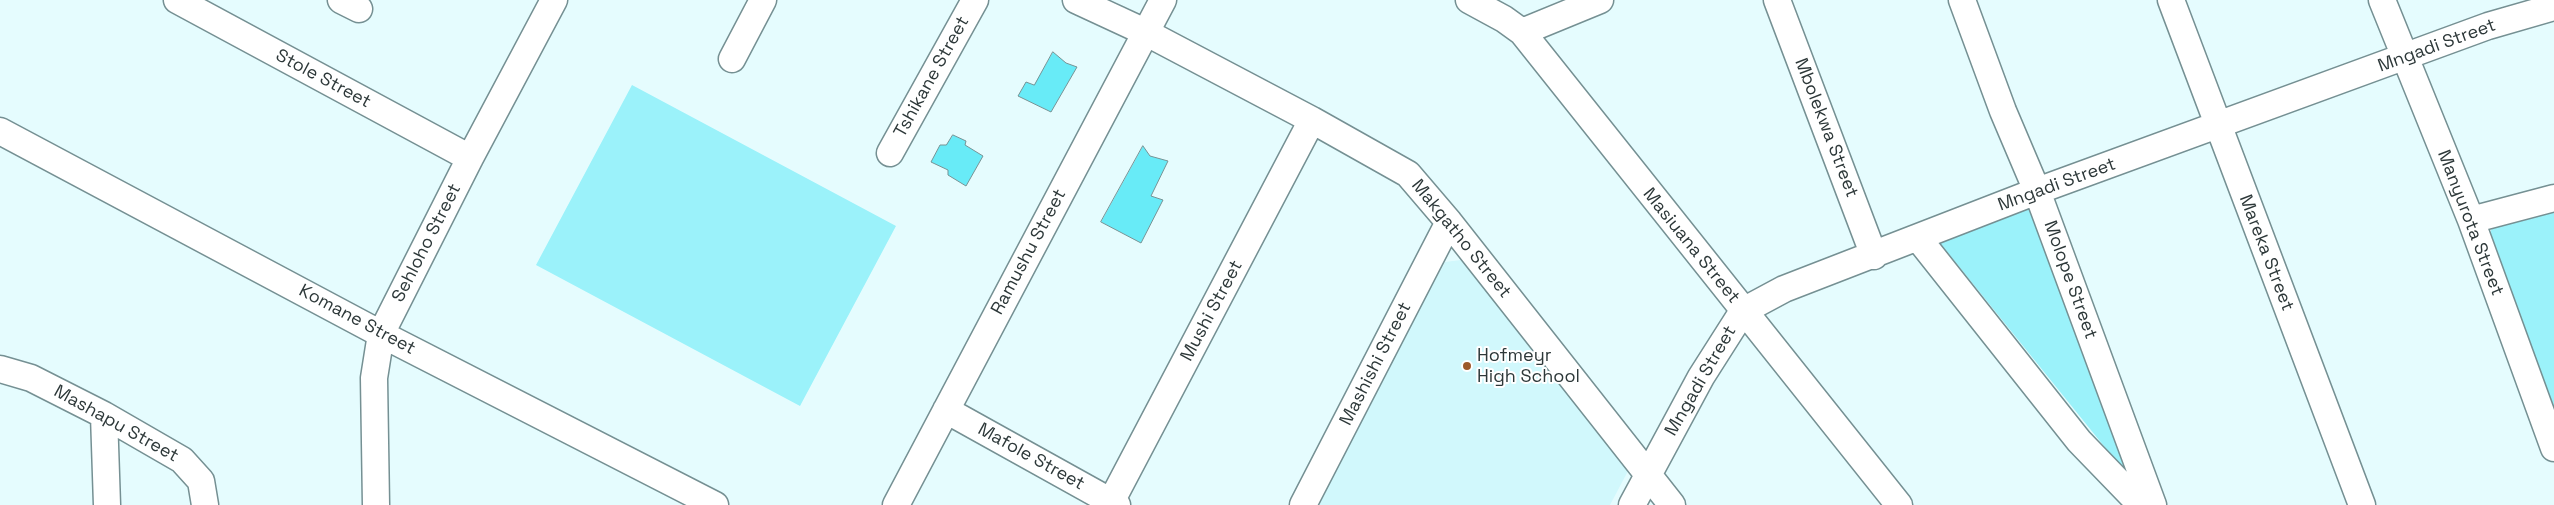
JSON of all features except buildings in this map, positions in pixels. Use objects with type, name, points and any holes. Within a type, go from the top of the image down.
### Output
[{"type":"street","name":"Stole Street","points":[[177,0],[470,158]]},
{"type":"street","name":"Sehloho Street","points":[[376,505],[374,378],[381,334],[470,158],[554,0]]},
{"type":"street","points":[[732,58],[763,0]]},
{"type":"street","name":"Tshikane Street","points":[[890,153],[975,0]]},
{"type":"street","name":"Makgatho Street","points":[[1076,0],[1145,32],[1312,120],[1408,174],[1449,222],[1672,505]]},
{"type":"street","name":"Ramushu Street","points":[[896,505],[1163,0]]},
{"type":"street","name":"Masiuana Street","points":[[1469,0],[1504,19],[1522,32],[1899,505]]},
{"type":"street","points":[[1522,32],[1600,0]]},
{"type":"street","name":"Mbolekwa Street","points":[[1777,0],[1874,256]]},
{"type":"street","name":"Molope Street","points":[[1962,0],[2003,111],[2037,191],[2153,505]]},
{"type":"street","name":"Mareka Street","points":[[2171,0],[2217,126],[2362,505]]},
{"type":"street","name":"Manyurota Street","points":[[2382,0],[2471,220],[2554,448]]},
{"type":"street","name":"Mngadi Street","points":[[1632,505],[1701,377],[1743,311],[1784,289],[1874,256],[2037,191],[2488,26],[2554,7]]},
{"type":"street","name":"Mushi Street","points":[[1114,504],[1312,120]]},
{"type":"street","name":"Komane Street","points":[[0,131],[381,334],[716,505]]},
{"type":"street","points":[[2471,220],[2554,198]]},
{"type":"street","name":"Mashishi Street","points":[[1303,505],[1449,222]]},
{"type":"street","points":[[1918,238],[2079,441],[2141,505]]},
{"type":"street","name":"Mashapu Street","points":[[0,369],[30,378],[104,415],[182,460],[193,469],[201,481],[205,505]]},
{"type":"street","name":"Mafole Street","points":[[946,410],[1114,504]]},
{"type":"street","points":[[104,415],[107,505]]},
{"type":"shaded area","points":[[632,85],[896,226],[800,406],[536,265]]},
{"type":"shaded area","points":[[2554,203],[2554,419],[2487,241],[2495,220]]},
{"type":"shaded area","points":[[2030,208],[2130,465],[2124,471],[1940,243]]},
{"type":"shaded area","name":"Hofmeyr High School","points":[[1461,260],[1628,471],[1610,505],[1313,505],[1445,262]]},
{"type":"place","name":"Hofmeyr High School","points":[[1467,366]]}]
